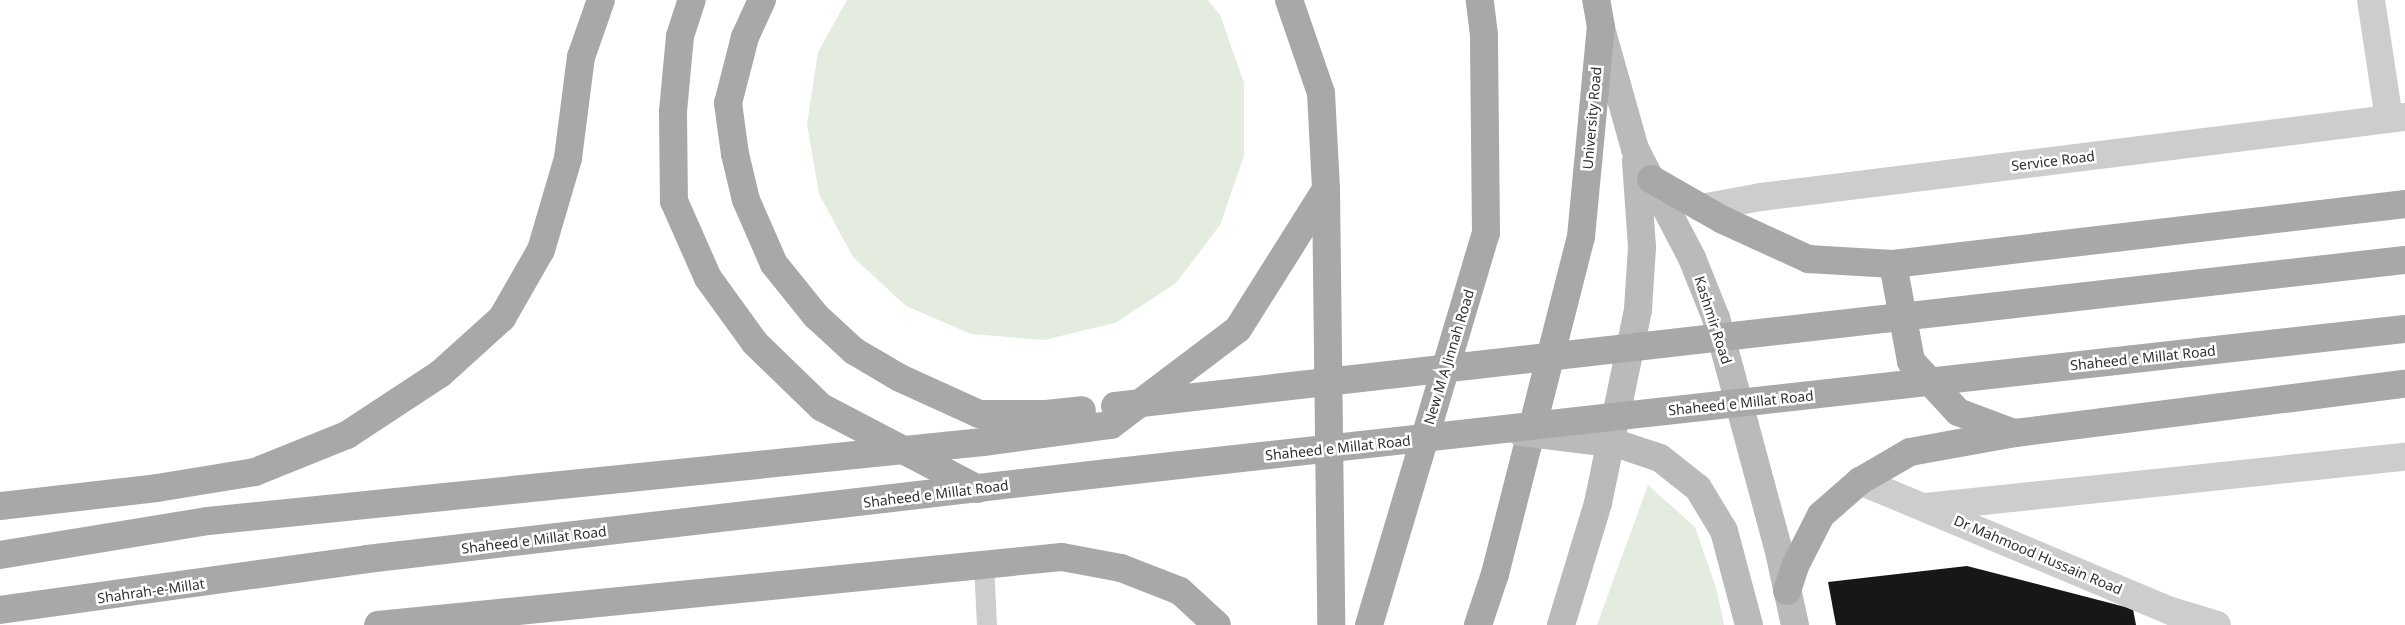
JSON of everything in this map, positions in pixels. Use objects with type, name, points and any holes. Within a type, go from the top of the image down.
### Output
[{"type":"main road","points":[[0,506],[157,488],[255,472],[347,435],[440,374],[502,318],[541,250],[568,158],[582,56],[601,0]]},
{"type":"main road","points":[[692,0],[680,36],[674,103],[674,201],[708,278],[754,343],[821,407],[978,489]]},
{"type":"main road","points":[[762,0],[745,37],[728,103],[735,154],[746,200],[774,264],[816,316],[854,351],[900,378],[979,414],[1046,414],[2405,260]]},
{"type":"main road","points":[[1289,0],[1321,93],[1326,189],[1331,625]]},
{"type":"main road","name":"New M A Jinnah Road","points":[[1369,625],[1486,232],[1484,36],[1480,0]]},
{"type":"main road","name":"University Road","points":[[1478,625],[1495,574],[1581,237],[1601,27],[1596,0]]},
{"type":"main road","name":"Kashmir Road","points":[[1601,27],[1636,150],[1692,258],[1716,318],[1795,625]]},
{"type":"main road","points":[[1561,625],[1598,503],[1638,309],[1642,247],[1636,150]]},
{"type":"main road","points":[[1651,179],[1701,208],[1808,259],[1893,264],[2405,204]]},
{"type":"main road","points":[[0,555],[208,521],[983,442],[1111,425],[1238,330],[1326,189]]},
{"type":"main road","points":[[1893,264],[1910,361],[1958,412],[2015,433]]},
{"type":"main road","name":"Shaheed e Millat Road","points":[[273,574],[367,559],[2405,329]]},
{"type":"main road","points":[[1787,591],[1795,566],[1821,515],[1860,481],[1910,452],[2015,433],[2405,384]]},
{"type":"main road","points":[[1500,430],[1618,444],[1660,458],[1698,488],[1724,531],[1748,625]]},
{"type":"main road","points":[[378,625],[1062,557],[1121,568],[1180,591],[1217,625]]},
{"type":"main road","name":"Shahrah-e-Millat","points":[[0,610],[273,574]]},
{"type":"street","points":[[2371,0],[2397,118]]},
{"type":"street","name":"Service Road","points":[[1701,208],[1760,197],[2397,118]]},
{"type":"street","points":[[1926,507],[2405,457]]},
{"type":"street","name":"Dr Mahmood Hussain Road","points":[[1860,481],[1926,507],[2173,618],[2217,625]]},
{"type":"lane","points":[[984,564],[987,625]]},
{"type":"shaded area","points":[[847,0],[1208,0],[1220,15],[1244,83],[1244,156],[1220,225],[1176,283],[1115,323],[1044,340],[971,334],[906,306],[853,257],[819,194],[807,124],[818,52]]},
{"type":"shaded area","points":[[1648,485],[1695,527],[1717,591],[1724,625],[1597,625]]},
{"type":"building","points":[[1967,566],[2133,609],[2136,625],[1836,625],[1828,582]]}]
